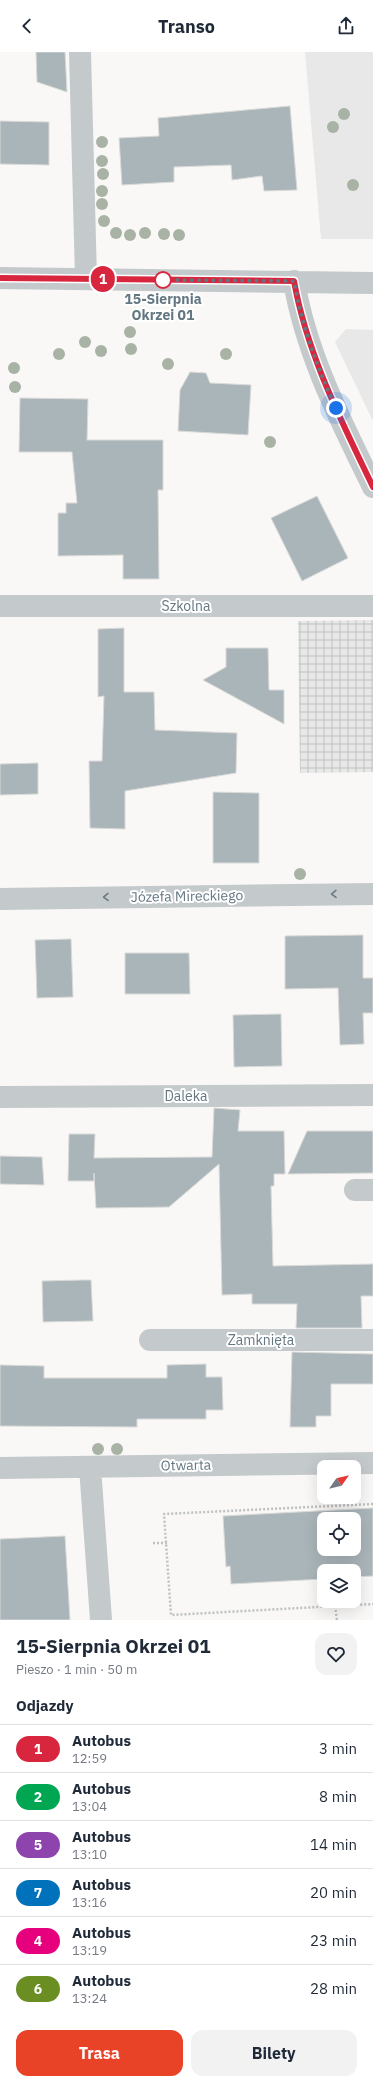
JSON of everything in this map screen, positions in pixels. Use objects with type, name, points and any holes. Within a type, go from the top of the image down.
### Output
[{"type":"street","points":[[80,52],[86,278]]},
{"type":"street","points":[[0,278],[373,283]]},
{"type":"street","points":[[294,281],[297,300],[316,365],[372,481]]},
{"type":"street","name":"Szkolna","points":[[0,606],[373,606]]},
{"type":"street","name":"Józefa Mireckiego","points":[[0,899],[373,894]]},
{"type":"street","name":"Daleka","points":[[0,1097],[373,1095]]},
{"type":"street","name":"Zamknięta","points":[[150,1340],[373,1340]]},
{"type":"street","name":"Otwarta","points":[[0,1468],[373,1463]]},
{"type":"street","points":[[90,1467],[101,1620]]},
{"type":"path","points":[[317,1607],[171,1615],[164,1514],[373,1504]]},
{"type":"path","points":[[153,1543],[167,1543]]},
{"type":"path","points":[[361,1605],[373,1604]]},
{"type":"path","points":[[335,1608],[337,1620]]},
{"type":"shaded area","points":[[305,52],[373,52],[373,239],[321,239]]},
{"type":"shaded area","points":[[346,329],[373,330],[373,421],[335,342]]},
{"type":"shaded area","points":[[373,620],[373,772],[300,773],[298,621]]},
{"type":"building","points":[[36,52],[65,52],[67,92],[37,82]]},
{"type":"building","points":[[290,106],[297,190],[264,191],[262,176],[232,180],[231,165],[174,167],[174,182],[122,185],[119,138],[159,136],[158,118]]},
{"type":"building","points":[[0,121],[49,122],[49,165],[0,164]]},
{"type":"building","points":[[190,372],[206,373],[210,383],[251,385],[248,435],[178,431],[180,390]]},
{"type":"building","points":[[20,398],[88,399],[87,440],[163,440],[163,490],[158,490],[159,579],[123,579],[123,555],[58,556],[58,513],[66,513],[66,503],[77,503],[72,452],[19,452]]},
{"type":"building","points":[[317,496],[348,558],[302,581],[271,518]]},
{"type":"building","points":[[124,628],[124,692],[154,692],[155,730],[237,733],[236,773],[125,791],[125,829],[90,828],[89,761],[102,761],[104,696],[98,697],[98,629]]},
{"type":"building","points":[[226,648],[268,648],[269,690],[284,690],[284,724],[203,680],[226,667]]},
{"type":"building","points":[[38,763],[38,794],[0,795],[0,764]]},
{"type":"building","points":[[213,792],[259,793],[259,863],[213,863]]},
{"type":"building","points":[[363,935],[363,978],[373,978],[373,1013],[363,1013],[364,1044],[340,1045],[338,988],[285,989],[285,936]]},
{"type":"building","points":[[71,939],[73,997],[37,998],[35,940]]},
{"type":"building","points":[[125,953],[189,953],[190,994],[125,994]]},
{"type":"building","points":[[281,1014],[282,1066],[234,1067],[233,1015]]},
{"type":"building","points":[[214,1108],[240,1110],[238,1131],[284,1131],[285,1174],[274,1174],[274,1186],[271,1186],[273,1266],[373,1264],[373,1296],[361,1296],[362,1328],[296,1328],[297,1304],[252,1304],[252,1294],[222,1295],[219,1164],[169,1207],[96,1208],[94,1173],[94,1181],[68,1181],[69,1134],[95,1134],[94,1158],[212,1157]]},
{"type":"building","points":[[307,1131],[373,1131],[373,1173],[288,1174]]},
{"type":"building","points":[[0,1156],[42,1157],[44,1185],[0,1184]]},
{"type":"building","points":[[91,1280],[93,1321],[43,1322],[42,1281]]},
{"type":"building","points":[[292,1352],[373,1354],[373,1384],[331,1384],[331,1416],[316,1416],[316,1427],[290,1427]]},
{"type":"building","points":[[206,1364],[206,1377],[222,1377],[223,1410],[206,1410],[206,1419],[137,1419],[137,1427],[0,1426],[0,1365],[44,1366],[44,1378],[167,1378],[167,1365]]},
{"type":"building","points":[[373,1508],[373,1576],[361,1577],[361,1564],[317,1564],[317,1579],[231,1584],[230,1566],[226,1567],[223,1516]]},
{"type":"building","points":[[65,1536],[70,1620],[0,1620],[0,1539]]},
{"type":"bus line","name":"1","points":[[0,278],[294,281],[297,300],[316,365],[373,487]]},
{"type":"place","name":"15-Sierpnia Okrzei 01","points":[[163,280]]},
{"type":"route","points":[[163,280],[294,281],[297,300],[316,365],[336,408]]}]
